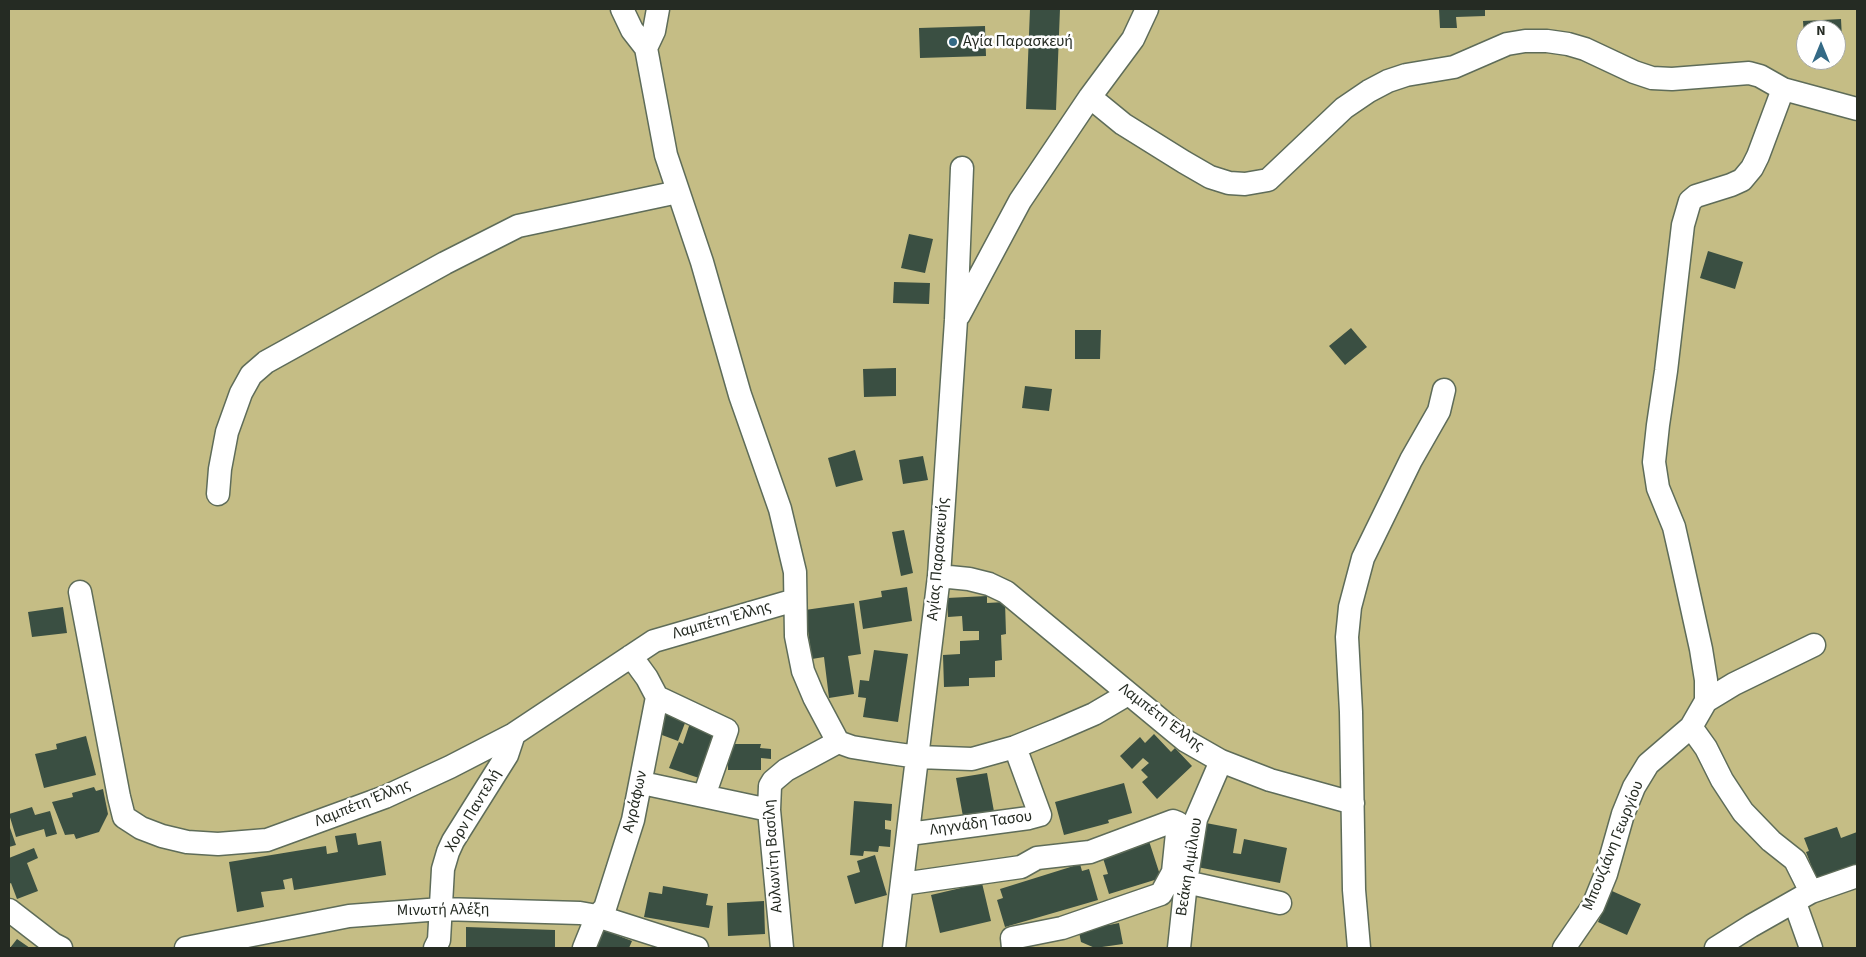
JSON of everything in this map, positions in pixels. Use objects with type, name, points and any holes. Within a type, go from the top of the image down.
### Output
[{"type":"street","points":[[622,9],[632,30],[646,48],[660,130],[678,192],[705,272],[740,395],[780,509],[795,572],[796,636],[803,671],[818,706],[838,742],[875,751],[918,757],[972,759],[1015,747],[1094,714],[1128,694]]},
{"type":"street","points":[[646,48],[654,30],[658,9]]},
{"type":"street","points":[[956,320],[1020,201],[1090,97],[1133,39],[1147,9]]},
{"type":"street","points":[[1090,97],[1123,124],[1190,166],[1210,177],[1229,183],[1245,184],[1268,180],[1344,108],[1388,81],[1406,75],[1454,67],[1507,44],[1525,41],[1547,41],[1568,44],[1585,49],[1634,72],[1652,78],[1672,79],[1749,73],[1771,81],[1783,89],[1857,110]]},
{"type":"street","points":[[1706,702],[1706,680],[1701,649],[1674,527],[1658,488],[1654,462],[1683,225],[1690,201],[1696,196],[1731,186],[1742,180],[1752,168],[1783,89]]},
{"type":"street","name":"Αγίας Παρασκευής","points":[[894,948],[939,576],[956,320],[962,168]]},
{"type":"street","points":[[218,494],[220,469],[227,432],[241,393],[250,376],[266,362],[518,226],[678,192]]},
{"type":"street","points":[[1359,948],[1354,890],[1351,712],[1347,637],[1350,607],[1363,558],[1411,460],[1439,411],[1444,390]]},
{"type":"street","name":"Λαμπέτη Έλλης","points":[[939,576],[969,579],[989,584],[1006,592],[1186,741],[1221,761],[1270,780],[1353,803]]},
{"type":"street","name":"Λαμπέτη Έλλης","points":[[80,592],[124,817],[141,828],[162,836],[187,842],[218,844],[267,840],[385,797],[450,767],[514,734],[654,641],[796,600]]},
{"type":"street","points":[[1706,702],[1734,684],[1814,646]]},
{"type":"street","points":[[631,656],[647,678],[657,697],[727,730],[704,796]]},
{"type":"street","name":"Αγράφων","points":[[584,948],[597,916],[605,908],[633,820],[642,783],[657,697]]},
{"type":"street","name":"Μπουζιάνη Γεωργίου","points":[[1564,948],[1593,906],[1606,874],[1617,831],[1634,787],[1648,764],[1691,727],[1706,702]]},
{"type":"street","points":[[1691,727],[1706,748],[1722,780],[1743,812],[1772,841],[1795,860],[1803,898],[1810,948]]},
{"type":"street","name":"Χορν Παντελή","points":[[435,948],[439,940],[443,869],[448,852],[507,755],[514,734]]},
{"type":"street","name":"Αυλωνίτη Βασίλη","points":[[782,948],[769,793],[773,781],[786,770],[838,742]]},
{"type":"street","name":"Ληγνάδη Τασου","points":[[909,834],[1040,815],[1015,747]]},
{"type":"street","name":"Βεάκη Αιμίλιου","points":[[1178,948],[1196,819],[1221,761]]},
{"type":"street","points":[[642,783],[769,810]]},
{"type":"street","points":[[902,884],[1021,867],[1037,858],[1090,852],[1173,821],[1178,824],[1173,872],[1161,894],[1062,928],[1012,938],[1013,948]]},
{"type":"street","points":[[1716,948],[1751,926],[1803,898],[1857,876]]},
{"type":"street","points":[[1186,882],[1280,903]]},
{"type":"street","name":"Μινωτή Αλέξη","points":[[186,948],[349,916],[441,909],[580,913],[597,916],[697,948]]},
{"type":"street","points":[[9,910],[52,944],[61,948]]},
{"type":"shaded area","points":[[9,9],[1857,9],[1857,948],[9,948]]},
{"type":"building","points":[[1030,9],[1060,9],[1056,110],[1026,109]]},
{"type":"building","points":[[1439,9],[1485,9],[1485,16],[1456,17],[1457,28],[1440,28]]},
{"type":"building","name":"Αγία Παρασκευή","points":[[985,26],[986,56],[920,58],[919,28]]},
{"type":"building","points":[[909,234],[933,239],[925,273],[901,268]]},
{"type":"building","points":[[1708,251],[1743,262],[1735,289],[1700,278]]},
{"type":"building","points":[[894,282],[930,283],[929,304],[893,303]]},
{"type":"building","points":[[1351,328],[1367,347],[1345,365],[1329,346]]},
{"type":"building","points":[[1075,330],[1101,330],[1100,359],[1075,359]]},
{"type":"building","points":[[896,368],[896,396],[864,397],[863,369]]},
{"type":"building","points":[[1025,386],[1052,389],[1049,411],[1022,408]]},
{"type":"building","points":[[855,450],[863,480],[836,487],[828,458]]},
{"type":"building","points":[[923,456],[928,480],[903,484],[899,460]]},
{"type":"building","points":[[904,530],[913,573],[901,576],[892,532]]},
{"type":"building","points":[[907,587],[912,621],[863,629],[859,601],[882,597],[881,591]]},
{"type":"building","points":[[987,596],[987,603],[1005,602],[1006,634],[1001,635],[1002,660],[995,661],[995,677],[969,678],[969,686],[944,687],[943,655],[960,654],[960,641],[979,640],[979,631],[963,631],[962,616],[948,617],[947,598]]},
{"type":"building","points":[[854,603],[861,654],[848,656],[854,694],[829,698],[824,657],[812,659],[805,610]]},
{"type":"building","points":[[63,607],[67,633],[32,637],[28,612]]},
{"type":"building","points":[[874,650],[908,654],[898,722],[863,717],[866,698],[858,697],[860,680],[869,681]]},
{"type":"building","points":[[664,708],[687,718],[678,741],[654,732]]},
{"type":"building","points":[[690,723],[721,734],[705,780],[669,768],[679,742],[683,744]]},
{"type":"building","points":[[1154,734],[1171,752],[1175,748],[1192,766],[1157,799],[1142,782],[1148,777],[1141,770],[1149,763],[1143,758],[1132,769],[1120,756],[1140,737],[1145,743]]},
{"type":"building","points":[[86,736],[96,775],[44,788],[35,754],[57,749],[56,744]]},
{"type":"building","points":[[728,744],[761,744],[760,748],[771,749],[771,759],[761,758],[761,770],[728,770]]},
{"type":"building","points":[[987,773],[995,817],[964,822],[956,778]]},
{"type":"building","points":[[1124,783],[1132,813],[1108,820],[1109,823],[1064,835],[1055,802]]},
{"type":"building","points":[[94,787],[96,791],[103,789],[108,814],[99,832],[76,839],[74,834],[65,835],[52,802],[73,797],[72,793]]},
{"type":"building","points":[[854,801],[892,804],[891,821],[885,820],[885,829],[891,830],[890,847],[879,846],[878,852],[864,851],[863,856],[850,855]]},
{"type":"building","points":[[32,807],[35,815],[50,811],[57,834],[46,837],[44,829],[16,837],[9,814]]},
{"type":"building","points":[[1206,823],[1237,829],[1233,853],[1241,854],[1244,839],[1287,848],[1280,883],[1197,867]]},
{"type":"building","points":[[9,825],[16,845],[9,847]]},
{"type":"building","points":[[1837,827],[1841,838],[1857,832],[1857,864],[1816,878],[1806,852],[1809,851],[1804,838]]},
{"type":"building","points":[[356,833],[358,845],[381,841],[386,875],[294,890],[292,878],[283,880],[285,889],[261,892],[264,907],[237,912],[229,862],[326,846],[327,854],[338,852],[335,836]]},
{"type":"building","points":[[1149,841],[1161,878],[1109,894],[1103,875],[1108,874],[1102,855]]},
{"type":"building","points":[[34,848],[38,858],[27,863],[38,891],[17,899],[11,883],[9,884],[9,858]]},
{"type":"building","points":[[875,855],[887,895],[855,904],[847,876],[860,872],[857,861]]},
{"type":"building","points":[[1080,864],[1082,871],[1089,869],[1098,900],[1005,927],[997,900],[1003,898],[1000,889]]},
{"type":"building","points":[[982,883],[991,921],[940,933],[931,895]]},
{"type":"building","points":[[663,886],[708,894],[706,905],[713,906],[709,928],[644,917],[649,892],[662,894]]},
{"type":"building","points":[[1612,891],[1641,904],[1627,935],[1598,922]]},
{"type":"building","points":[[764,901],[765,934],[728,936],[727,903]]},
{"type":"building","points":[[1107,919],[1109,925],[1119,923],[1123,944],[1095,948],[1081,942],[1078,927]]},
{"type":"building","points":[[466,927],[555,930],[555,948],[466,948]]},
{"type":"building","points":[[596,927],[632,941],[629,948],[588,948]]},
{"type":"building","points":[[17,939],[30,948],[10,948]]},
{"type":"place","name":"Αγία Παρασκευή","points":[[953,42]]}]
